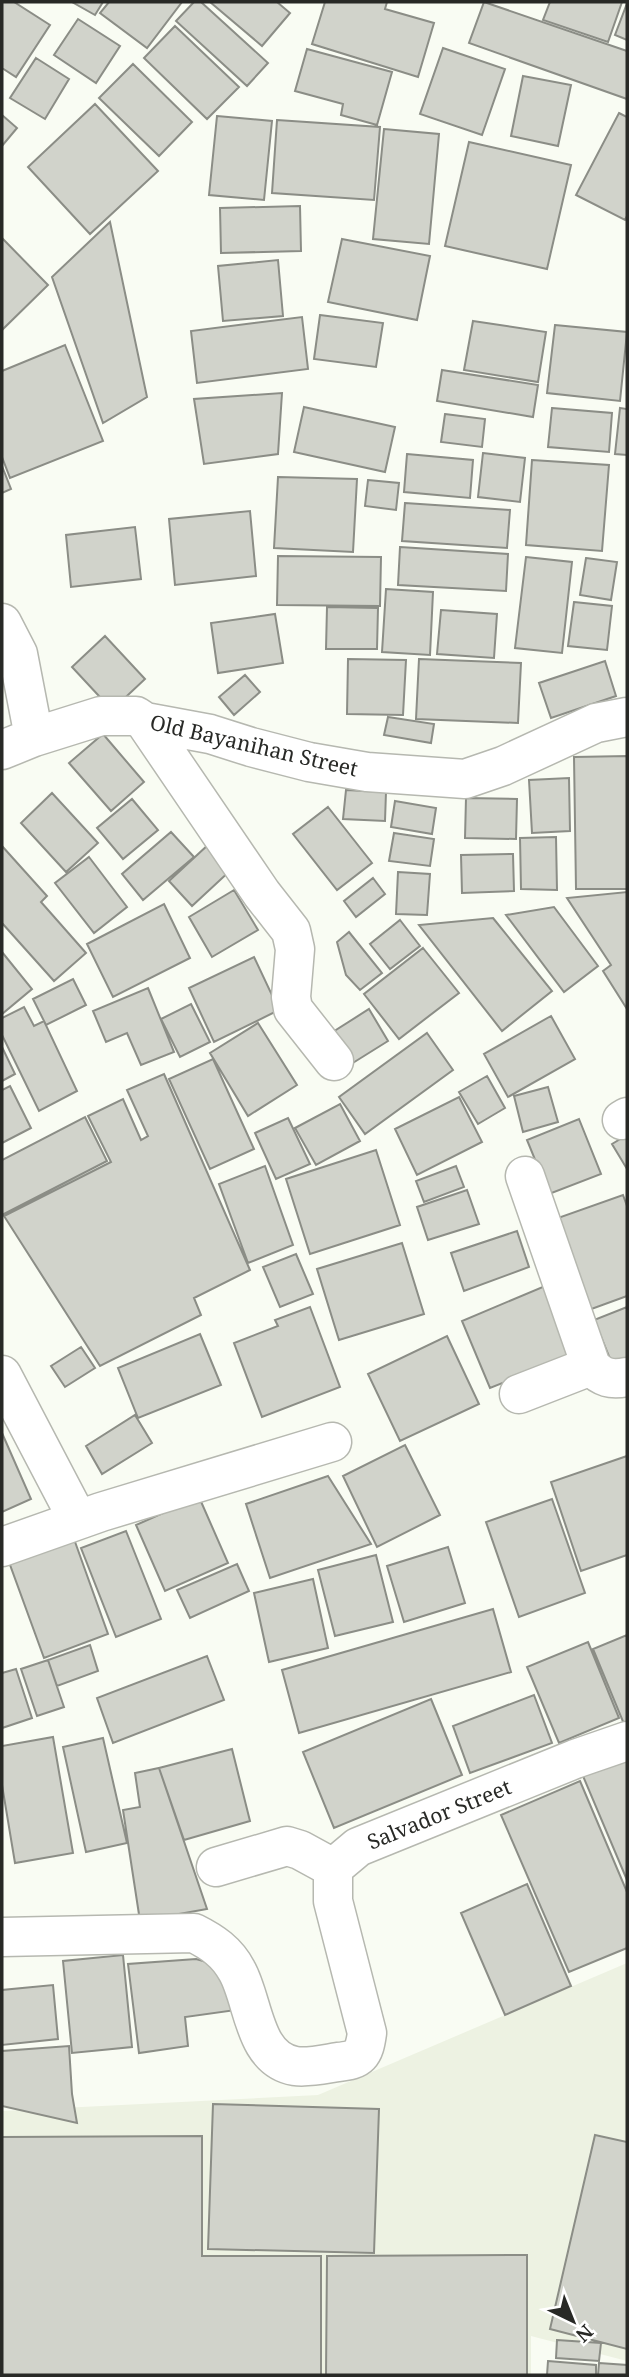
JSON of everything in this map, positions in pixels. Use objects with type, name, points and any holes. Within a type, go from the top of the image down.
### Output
[{"type":"street","points":[[2,623],[18,654],[18,743]]},
{"type":"street","name":"Old Bayanihan Street","points":[[18,743],[101,716],[136,716],[145,722],[210,734],[321,764],[367,772],[465,779],[503,766],[596,723],[627,717]]},
{"type":"street","points":[[145,722],[262,894],[291,931],[295,949],[291,997],[293,1009],[334,1061]]},
{"type":"street","points":[[519,1394],[606,1373],[525,1176]]},
{"type":"street","points":[[2,1376],[78,1520]]},
{"type":"street","points":[[2,1547],[78,1520],[332,1442]]},
{"type":"street","name":"Salvador Street","points":[[333,1868],[358,1846],[575,1759],[627,1741]]},
{"type":"street","points":[[2,1937],[194,1933],[218,1946],[237,1970],[263,2043],[278,2060],[296,2067],[353,2061],[364,2049],[367,2033],[333,1901],[333,1868],[287,1846],[216,1867]]},
{"type":"shaded area","points":[[627,1963],[627,2361],[531,2336],[531,2375],[2,2375],[2,2111],[318,2095]]},
{"type":"building","points":[[2,2],[14,2],[50,25],[16,77],[2,68]]},
{"type":"building","points":[[72,2],[103,2],[95,15]]},
{"type":"building","points":[[109,2],[182,2],[147,48],[100,13]]},
{"type":"building","points":[[194,2],[201,2],[268,63],[247,86],[176,21]]},
{"type":"building","points":[[210,2],[277,2],[290,13],[262,46]]},
{"type":"building","points":[[325,2],[387,2],[385,9],[434,23],[418,77],[312,44]]},
{"type":"building","points":[[484,2],[627,51],[627,99],[469,43]]},
{"type":"building","points":[[550,2],[622,2],[608,42],[543,20]]},
{"type":"building","points":[[627,7],[627,40],[615,35]]},
{"type":"building","points":[[78,19],[120,46],[96,83],[54,55]]},
{"type":"building","points":[[175,26],[239,87],[207,119],[144,58]]},
{"type":"building","points":[[443,48],[505,69],[482,135],[420,114]]},
{"type":"building","points":[[307,49],[392,72],[377,125],[341,115],[343,104],[295,91]]},
{"type":"building","points":[[36,58],[69,79],[45,119],[10,98]]},
{"type":"building","points":[[133,64],[192,122],[159,156],[99,98]]},
{"type":"building","points":[[523,76],[571,85],[558,146],[511,136]]},
{"type":"building","points":[[95,104],[158,171],[90,234],[28,167]]},
{"type":"building","points":[[619,113],[627,117],[625,220],[576,195]]},
{"type":"building","points":[[2,115],[17,128],[2,146]]},
{"type":"building","points":[[217,116],[272,121],[264,200],[209,195]]},
{"type":"building","points":[[277,120],[380,127],[374,200],[272,193]]},
{"type":"building","points":[[384,129],[439,134],[429,244],[373,239]]},
{"type":"building","points":[[469,142],[571,165],[547,269],[445,246]]},
{"type":"building","points":[[300,206],[301,251],[221,253],[220,208]]},
{"type":"building","points":[[110,222],[147,397],[103,423],[52,277]]},
{"type":"building","points":[[2,238],[48,285],[2,330]]},
{"type":"building","points":[[342,239],[430,256],[417,320],[328,302]]},
{"type":"building","points":[[278,260],[283,316],[223,321],[218,266]]},
{"type":"building","points":[[320,315],[383,323],[376,367],[314,359]]},
{"type":"building","points":[[302,317],[308,369],[197,383],[191,331]]},
{"type":"building","points":[[473,321],[546,332],[538,382],[464,370]]},
{"type":"building","points":[[555,325],[627,332],[620,401],[547,393]]},
{"type":"building","points":[[65,345],[103,441],[10,478],[2,457],[2,371]]},
{"type":"building","points":[[442,370],[538,385],[533,417],[437,401]]},
{"type":"building","points":[[282,393],[278,454],[204,464],[194,399]]},
{"type":"building","points":[[304,407],[395,427],[385,472],[294,452]]},
{"type":"building","points":[[552,408],[612,413],[609,452],[548,447]]},
{"type":"building","points":[[620,408],[627,409],[627,455],[615,454]]},
{"type":"building","points":[[445,414],[485,419],[482,447],[441,442]]},
{"type":"building","points":[[483,453],[525,458],[520,502],[478,497]]},
{"type":"building","points":[[407,454],[473,460],[470,498],[404,492]]},
{"type":"building","points":[[532,460],[609,465],[602,551],[526,545]]},
{"type":"building","points":[[2,466],[11,489],[2,493]]},
{"type":"building","points":[[278,477],[357,479],[353,552],[274,548]]},
{"type":"building","points":[[368,480],[399,483],[396,510],[365,506]]},
{"type":"building","points":[[405,503],[510,510],[507,548],[402,541]]},
{"type":"building","points":[[250,511],[256,576],[175,585],[169,519]]},
{"type":"building","points":[[135,527],[141,579],[71,587],[66,535]]},
{"type":"building","points":[[400,547],[508,554],[506,591],[398,585]]},
{"type":"building","points":[[278,556],[381,557],[380,606],[277,605]]},
{"type":"building","points":[[526,557],[572,562],[562,653],[515,648]]},
{"type":"building","points":[[586,558],[617,562],[611,600],[580,595]]},
{"type":"building","points":[[386,589],[433,592],[430,655],[382,652]]},
{"type":"building","points":[[574,602],[612,606],[607,650],[568,646]]},
{"type":"building","points":[[327,607],[378,608],[377,649],[326,649]]},
{"type":"building","points":[[441,610],[497,614],[494,658],[437,654]]},
{"type":"building","points":[[275,614],[283,663],[218,673],[211,623]]},
{"type":"building","points":[[105,636],[145,679],[112,710],[72,667]]},
{"type":"building","points":[[348,659],[406,660],[403,715],[347,714]]},
{"type":"building","points":[[419,659],[521,663],[518,723],[416,719]]},
{"type":"building","points":[[605,661],[616,696],[551,718],[539,683]]},
{"type":"building","points":[[245,675],[260,692],[234,715],[219,697]]},
{"type":"building","points":[[388,717],[434,724],[431,743],[384,735]]},
{"type":"building","points":[[103,734],[144,782],[111,811],[69,763]]},
{"type":"building","points":[[627,756],[627,889],[576,889],[574,757]]},
{"type":"building","points":[[569,778],[570,831],[532,833],[529,780]]},
{"type":"building","points":[[346,790],[386,792],[385,821],[343,819]]},
{"type":"building","points":[[52,793],[98,843],[66,872],[21,823]]},
{"type":"building","points":[[466,798],[517,799],[516,839],[465,838]]},
{"type":"building","points":[[132,799],[158,830],[123,859],[97,828]]},
{"type":"building","points":[[395,801],[436,808],[432,834],[391,827]]},
{"type":"building","points":[[328,807],[372,863],[337,890],[293,834]]},
{"type":"building","points":[[171,832],[194,857],[143,900],[122,874]]},
{"type":"building","points":[[394,833],[434,839],[430,866],[389,861]]},
{"type":"building","points":[[556,837],[557,890],[521,889],[520,838]]},
{"type":"building","points":[[209,844],[232,869],[192,906],[169,881]]},
{"type":"building","points":[[2,846],[47,896],[41,902],[86,953],[54,981],[2,923]]},
{"type":"building","points":[[513,854],[514,891],[462,893],[461,855]]},
{"type":"building","points":[[89,857],[127,907],[94,933],[55,883]]},
{"type":"building","points":[[398,872],[430,874],[427,915],[396,914]]},
{"type":"building","points":[[373,878],[385,894],[356,917],[344,901]]},
{"type":"building","points":[[234,890],[258,930],[212,957],[189,917]]},
{"type":"building","points":[[627,892],[627,1009],[603,971],[611,965],[567,898]]},
{"type":"building","points":[[164,904],[190,958],[113,997],[87,944]]},
{"type":"building","points":[[554,907],[598,966],[564,992],[506,915]]},
{"type":"building","points":[[493,918],[552,991],[502,1031],[419,925]]},
{"type":"building","points":[[400,920],[420,946],[390,969],[370,944]]},
{"type":"building","points":[[349,932],[382,973],[360,990],[346,975],[337,942]]},
{"type":"building","points":[[423,948],[459,993],[399,1039],[364,994]]},
{"type":"building","points":[[2,952],[32,989],[2,1014]]},
{"type":"building","points":[[254,957],[279,1010],[214,1042],[189,988]]},
{"type":"building","points":[[73,979],[86,1005],[46,1025],[33,999]]},
{"type":"building","points":[[148,988],[174,1052],[141,1065],[127,1033],[106,1042],[93,1011]]},
{"type":"building","points":[[191,1004],[210,1042],[180,1057],[161,1019]]},
{"type":"building","points":[[24,1007],[34,1026],[44,1021],[77,1091],[39,1111],[2,1035],[2,1018]]},
{"type":"building","points":[[369,1009],[388,1041],[348,1066],[328,1035]]},
{"type":"building","points":[[551,1016],[575,1059],[508,1097],[484,1054]]},
{"type":"building","points":[[258,1023],[297,1085],[248,1116],[210,1053]]},
{"type":"building","points":[[427,1033],[453,1070],[365,1134],[339,1097]]},
{"type":"building","points":[[2,1047],[15,1074],[2,1081]]},
{"type":"building","points":[[213,1059],[254,1149],[210,1169],[169,1079]]},
{"type":"building","points":[[164,1074],[250,1270],[194,1298],[201,1315],[100,1366],[4,1216],[111,1162],[88,1116],[123,1099],[141,1140],[148,1136],[127,1090]]},
{"type":"building","points":[[487,1076],[505,1108],[478,1124],[459,1092]]},
{"type":"building","points":[[10,1086],[31,1128],[2,1143],[2,1090]]},
{"type":"building","points":[[548,1087],[558,1122],[523,1132],[514,1096]]},
{"type":"building","points":[[459,1097],[482,1142],[417,1175],[395,1129]]},
{"type":"building","points":[[340,1104],[360,1141],[316,1165],[295,1128]]},
{"type":"building","points":[[85,1117],[107,1161],[2,1215],[2,1160]]},
{"type":"building","points":[[288,1118],[310,1164],[276,1179],[255,1133]]},
{"type":"building","points":[[579,1119],[601,1174],[549,1194],[527,1140]]},
{"type":"building","points":[[627,1135],[627,1169],[612,1144]]},
{"type":"building","points":[[376,1150],[400,1225],[310,1254],[286,1179]]},
{"type":"building","points":[[265,1166],[293,1245],[248,1263],[219,1184]]},
{"type":"building","points":[[456,1166],[464,1187],[424,1202],[416,1181]]},
{"type":"building","points":[[467,1190],[479,1224],[428,1240],[417,1207]]},
{"type":"building","points":[[623,1195],[627,1206],[627,1296],[586,1311],[555,1219]]},
{"type":"building","points":[[517,1231],[529,1267],[464,1291],[451,1253]]},
{"type":"building","points":[[402,1243],[424,1314],[339,1340],[317,1269]]},
{"type":"building","points":[[296,1254],[313,1294],[280,1307],[263,1267]]},
{"type":"building","points":[[545,1286],[573,1355],[490,1388],[462,1321]]},
{"type":"building","points":[[310,1307],[340,1387],[262,1417],[234,1343],[278,1326],[275,1320]]},
{"type":"building","points":[[627,1307],[627,1366],[615,1371],[594,1320]]},
{"type":"building","points":[[200,1334],[221,1385],[138,1418],[118,1368]]},
{"type":"building","points":[[447,1336],[479,1404],[400,1441],[368,1374]]},
{"type":"building","points":[[81,1347],[95,1368],[65,1387],[51,1366]]},
{"type":"building","points":[[135,1415],[152,1443],[102,1474],[86,1446]]},
{"type":"building","points":[[2,1433],[31,1499],[2,1512]]},
{"type":"building","points":[[405,1445],[440,1515],[377,1547],[343,1476]]},
{"type":"building","points":[[627,1456],[627,1555],[581,1571],[551,1482]]},
{"type":"building","points":[[328,1476],[371,1544],[270,1578],[246,1504]]},
{"type":"building","points":[[199,1497],[228,1563],[165,1591],[136,1525]]},
{"type":"building","points":[[552,1499],[585,1593],[519,1617],[486,1522]]},
{"type":"building","points":[[126,1531],[161,1619],[116,1637],[81,1548]]},
{"type":"building","points":[[74,1539],[108,1634],[44,1658],[9,1562]]},
{"type":"building","points":[[448,1547],[465,1603],[404,1622],[387,1566]]},
{"type":"building","points":[[376,1555],[393,1622],[335,1636],[318,1570]]},
{"type":"building","points":[[237,1564],[249,1591],[190,1618],[177,1590]]},
{"type":"building","points":[[313,1579],[328,1648],[269,1662],[254,1593]]},
{"type":"building","points":[[493,1609],[511,1672],[299,1733],[282,1670]]},
{"type":"building","points":[[627,1635],[627,1723],[624,1724],[593,1649]]},
{"type":"building","points":[[588,1642],[619,1718],[559,1743],[527,1667]]},
{"type":"building","points":[[90,1645],[98,1671],[57,1686],[48,1660]]},
{"type":"building","points":[[207,1656],[224,1700],[113,1743],[97,1698]]},
{"type":"building","points":[[48,1660],[64,1707],[37,1716],[21,1669]]},
{"type":"building","points":[[16,1669],[32,1718],[2,1728],[2,1673]]},
{"type":"building","points":[[534,1695],[552,1743],[470,1773],[453,1726]]},
{"type":"building","points":[[431,1699],[462,1775],[334,1828],[303,1752]]},
{"type":"building","points":[[53,1737],[73,1853],[15,1863],[2,1785],[2,1746]]},
{"type":"building","points":[[103,1738],[127,1843],[86,1852],[63,1747]]},
{"type":"building","points":[[232,1749],[250,1821],[184,1840],[159,1768]]},
{"type":"building","points":[[627,1757],[627,1880],[583,1776]]},
{"type":"building","points":[[159,1768],[207,1909],[140,1921],[123,1810],[140,1807],[135,1773]]},
{"type":"building","points":[[580,1781],[627,1892],[627,1948],[569,1972],[501,1815]]},
{"type":"building","points":[[527,1884],[571,1986],[505,2015],[461,1913]]},
{"type":"building","points":[[123,1955],[132,2047],[72,2053],[63,1961]]},
{"type":"building","points":[[196,1959],[221,1966],[236,2010],[185,2017],[188,2046],[139,2053],[128,1964]]},
{"type":"building","points":[[53,1985],[58,2039],[2,2045],[2,1990]]},
{"type":"building","points":[[69,2046],[77,2123],[2,2106],[2,2051]]},
{"type":"building","points":[[213,2104],[379,2109],[374,2253],[208,2249]]},
{"type":"building","points":[[595,2135],[627,2142],[627,2349],[550,2329]]},
{"type":"building","points":[[202,2136],[202,2256],[321,2256],[321,2375],[2,2375],[2,2137]]},
{"type":"building","points":[[527,2255],[527,2375],[326,2375],[327,2256]]},
{"type":"building","points":[[557,2340],[601,2343],[599,2361],[556,2358]]},
{"type":"building","points":[[548,2361],[596,2365],[596,2375],[547,2375]]},
{"type":"building","points":[[599,2363],[627,2365],[627,2375],[598,2375]]}]
